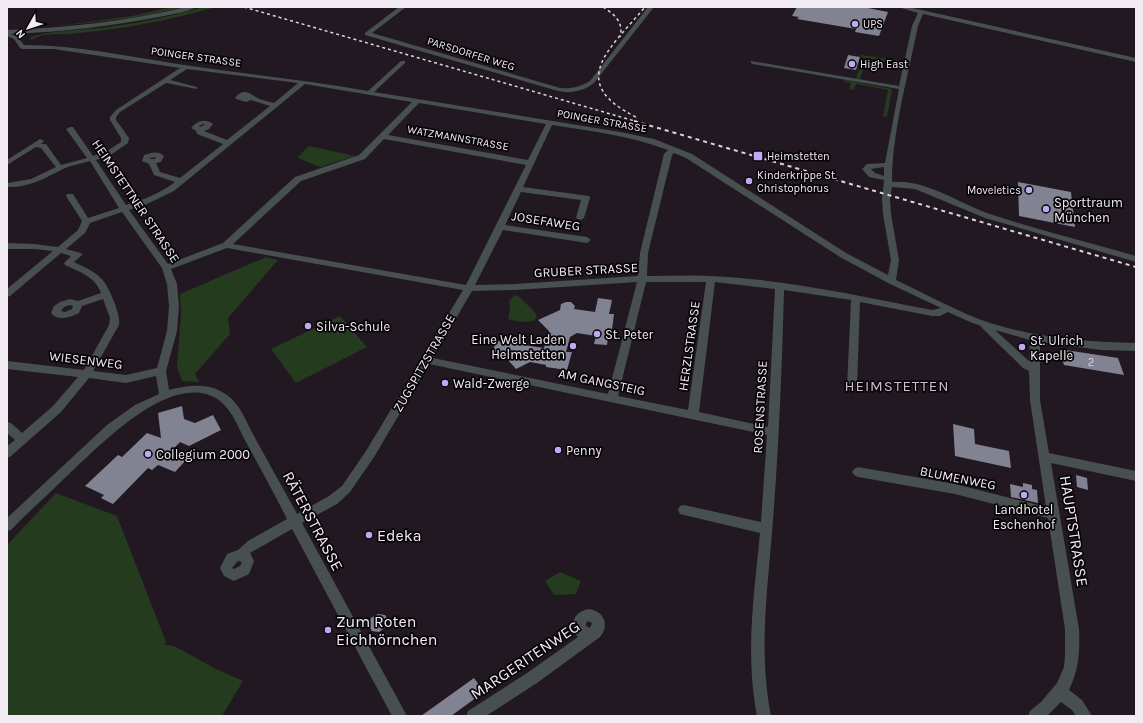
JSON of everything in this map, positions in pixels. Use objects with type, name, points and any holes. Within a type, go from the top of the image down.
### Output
[{"type":"street","points":[[7,33],[113,23],[193,7]]},
{"type":"street","name":"PARSDORFER WEG","points":[[402,7],[367,34],[560,90],[570,91],[579,90],[592,82],[651,7]]},
{"type":"street","points":[[901,7],[1136,60]]},
{"type":"street","points":[[891,281],[895,260],[887,214],[886,199],[888,165],[902,88],[915,26],[920,12]]},
{"type":"street","points":[[16,38],[26,31]]},
{"type":"street","points":[[7,33],[16,38],[20,44],[34,31]]},
{"type":"street","name":"POINGER STRASSE","points":[[20,44],[25,47],[54,47],[186,68],[304,82],[627,135],[651,141],[674,149],[704,165],[819,241],[891,281],[983,324]]},
{"type":"street","points":[[369,93],[403,62]]},
{"type":"street","points":[[753,62],[902,88]]},
{"type":"street","points":[[7,185],[30,182],[50,174],[60,168],[106,155],[124,143],[124,138],[113,120],[113,117],[118,111],[186,68]]},
{"type":"street","points":[[165,81],[195,88]]},
{"type":"street","points":[[7,294],[82,231],[86,222],[162,194],[181,181],[304,82]]},
{"type":"street","points":[[250,97],[275,106]]},
{"type":"street","points":[[166,268],[226,245],[298,179],[362,157],[417,101]]},
{"type":"street","name":"ZUGSPITZSTRASSE","points":[[242,555],[245,550],[252,545],[332,501],[346,489],[373,448],[469,288],[550,122]]},
{"type":"street","name":"HEIMSTETTNER STRASSE","points":[[70,129],[166,268],[172,284],[174,306],[172,331],[162,370],[164,396]]},
{"type":"street","points":[[200,129],[200,132],[228,143]]},
{"type":"street","name":"WATZMANNSTRASSE","points":[[382,136],[530,163]]},
{"type":"street","points":[[7,163],[38,143],[43,146],[60,168]]},
{"type":"street","points":[[612,398],[642,279],[644,253],[652,215],[668,154],[674,149]]},
{"type":"street","points":[[152,162],[157,173],[181,181]]},
{"type":"street","points":[[888,165],[870,166],[866,170],[872,175],[888,182],[922,188],[965,208],[988,216],[1136,259]]},
{"type":"street","points":[[518,189],[586,198],[580,218]]},
{"type":"street","points":[[70,196],[86,222]]},
{"type":"street","name":"JOSEFAWEG","points":[[500,227],[587,240]]},
{"type":"street","points":[[7,246],[31,245],[60,249],[78,254],[68,263],[91,274],[104,287],[115,318],[114,325],[87,374],[57,409],[7,453]]},
{"type":"street","name":"GRUBER STRASSE","points":[[226,245],[469,288],[515,287],[642,279],[711,279],[780,286],[856,298],[932,314],[944,312],[947,308]]},
{"type":"street","name":"HERZLSTRASSE","points":[[693,416],[711,279]]},
{"type":"street","name":"ROSENSTRASSE","points":[[764,716],[758,684],[756,660],[757,622],[773,432],[780,286]]},
{"type":"street","points":[[78,304],[107,294]]},
{"type":"street","points":[[852,387],[856,298]]},
{"type":"street","points":[[983,324],[1035,338],[1100,346],[1136,347]]},
{"type":"street","points":[[983,324],[1034,370]]},
{"type":"street","name":"HAUPTSTRASSE","points":[[1035,338],[1035,400],[1073,642],[1071,669],[1061,693],[1050,705],[1035,716]]},
{"type":"street","name":"AM GANGSTEIG","points":[[426,360],[773,432]]},
{"type":"street","name":"WIESENWEG","points":[[7,365],[126,379],[162,370]]},
{"type":"street","name":"RÄTERSTRASSE","points":[[164,396],[196,389],[217,394],[227,401],[240,420],[400,716]]},
{"type":"street","points":[[7,526],[47,486],[114,425],[139,408],[164,396]]},
{"type":"street","points":[[7,426],[22,440]]},
{"type":"street","points":[[1044,457],[1136,476]]},
{"type":"street","name":"BLUMENWEG","points":[[858,472],[955,489],[1053,514]]},
{"type":"street","points":[[684,510],[766,529]]},
{"type":"street","name":"MARGERITENWEG","points":[[473,716],[532,678],[595,633]]},
{"type":"street","points":[[1061,693],[1077,705],[1086,716]]},
{"type":"green space","points":[[172,7],[185,7],[132,18],[50,27],[132,16]]},
{"type":"green space","points":[[203,7],[216,7],[161,21],[87,32],[50,34],[36,37],[32,40],[29,38],[46,33],[132,23]]},
{"type":"green space","points":[[862,55],[899,61],[898,65],[897,63],[867,58],[860,78],[863,80],[856,78],[864,58],[860,56]]},
{"type":"green space","points":[[844,80],[892,89],[887,117],[883,116],[888,90],[856,84],[854,90],[849,89],[851,83],[844,82]]},
{"type":"green space","points":[[309,146],[355,156],[320,167],[298,157]]},
{"type":"green space","points":[[266,257],[278,260],[228,318],[230,334],[195,374],[199,382],[182,381],[177,367],[181,314],[180,294]]},
{"type":"green space","points":[[515,295],[520,297],[534,311],[537,317],[534,321],[520,322],[508,319],[510,309],[509,301]]},
{"type":"green space","points":[[340,316],[367,347],[296,383],[271,349]]},
{"type":"green space","points":[[56,493],[117,516],[166,642],[164,644],[176,647],[216,669],[243,681],[222,716],[7,716],[7,545]]},
{"type":"green space","points":[[560,572],[581,581],[576,594],[554,595],[545,581]]},
{"type":"building","name":"UPS","points":[[797,7],[863,7],[888,12],[879,36],[855,32],[856,29],[797,19],[799,17],[792,16]]},
{"type":"building","name":"High East","points":[[848,55],[860,57],[856,70],[844,68]]},
{"type":"building","name":"Sporttraum München","points":[[1018,182],[1071,192],[1075,227],[1019,216]]},
{"type":"building","name":"St. Peter","points":[[598,298],[612,300],[609,314],[614,314],[611,338],[608,338],[607,345],[594,344],[596,336],[577,333],[570,337],[566,352],[572,352],[567,370],[546,367],[546,365],[530,362],[516,369],[507,359],[498,358],[499,355],[491,354],[497,341],[544,348],[549,331],[538,320],[560,310],[561,304],[566,302],[571,302],[575,306],[574,309],[595,312]]},
{"type":"building","points":[[1059,349],[1118,358],[1124,375],[1064,365]]},
{"type":"building","name":"Collegium 2000","points":[[182,406],[184,419],[195,423],[213,415],[221,430],[189,446],[180,442],[169,453],[186,460],[175,472],[158,465],[152,470],[148,468],[113,504],[101,498],[104,495],[85,486],[118,455],[122,457],[147,433],[161,438],[158,413]]},
{"type":"building","points":[[953,424],[974,429],[975,444],[1009,451],[1011,468],[955,456]]},
{"type":"building","points":[[1076,475],[1087,478],[1088,490],[1077,487]]},
{"type":"building","name":"Landhotel Eschenhof","points":[[1023,483],[1032,485],[1032,489],[1037,490],[1038,503],[1011,497],[1010,484],[1023,487]]},
{"type":"building","points":[[378,614],[385,615],[388,620],[386,627],[379,632],[372,631],[369,625],[371,618]]},
{"type":"building","points":[[474,678],[484,692],[451,716],[421,716]]},
{"type":"railway","points":[[244,7],[638,122]]},
{"type":"railway","points":[[603,7],[617,19],[621,27],[620,36]]},
{"type":"railway","points":[[620,36],[645,7]]},
{"type":"railway","points":[[620,36],[608,51],[601,64],[599,78],[603,91],[615,104],[636,117]]},
{"type":"railway","points":[[634,121],[1136,267]]},
{"type":"place","name":"UPS","points":[[855,24]]},
{"type":"place","name":"High East","points":[[852,64]]},
{"type":"place","name":"Heimstetten","points":[[758,156]]},
{"type":"place","name":"Kinderkrippe St. Christophorus","points":[[749,181]]},
{"type":"place","name":"Moveletics","points":[[1029,190]]},
{"type":"place","name":"Sporttraum München","points":[[1046,209]]},
{"type":"place","name":"Silva-Schule","points":[[308,326]]},
{"type":"place","name":"St. Peter","points":[[597,334]]},
{"type":"place","name":"Eine Welt Laden Helmstetten","points":[[573,346]]},
{"type":"place","name":"St. Ulrich Kapelle","points":[[1022,347]]},
{"type":"place","name":"Wald-Zwerge","points":[[445,383]]},
{"type":"place","name":"Penny","points":[[558,450]]},
{"type":"place","name":"Collegium 2000","points":[[148,454]]},
{"type":"place","name":"Landhotel Eschenhof","points":[[1024,495]]},
{"type":"place","name":"Edeka","points":[[369,535]]},
{"type":"place","name":"Zum Roten Eichhörnchen","points":[[328,630]]},
{"type":"district","name":"HEIMSTETTEN","points":[[897,386]]}]
